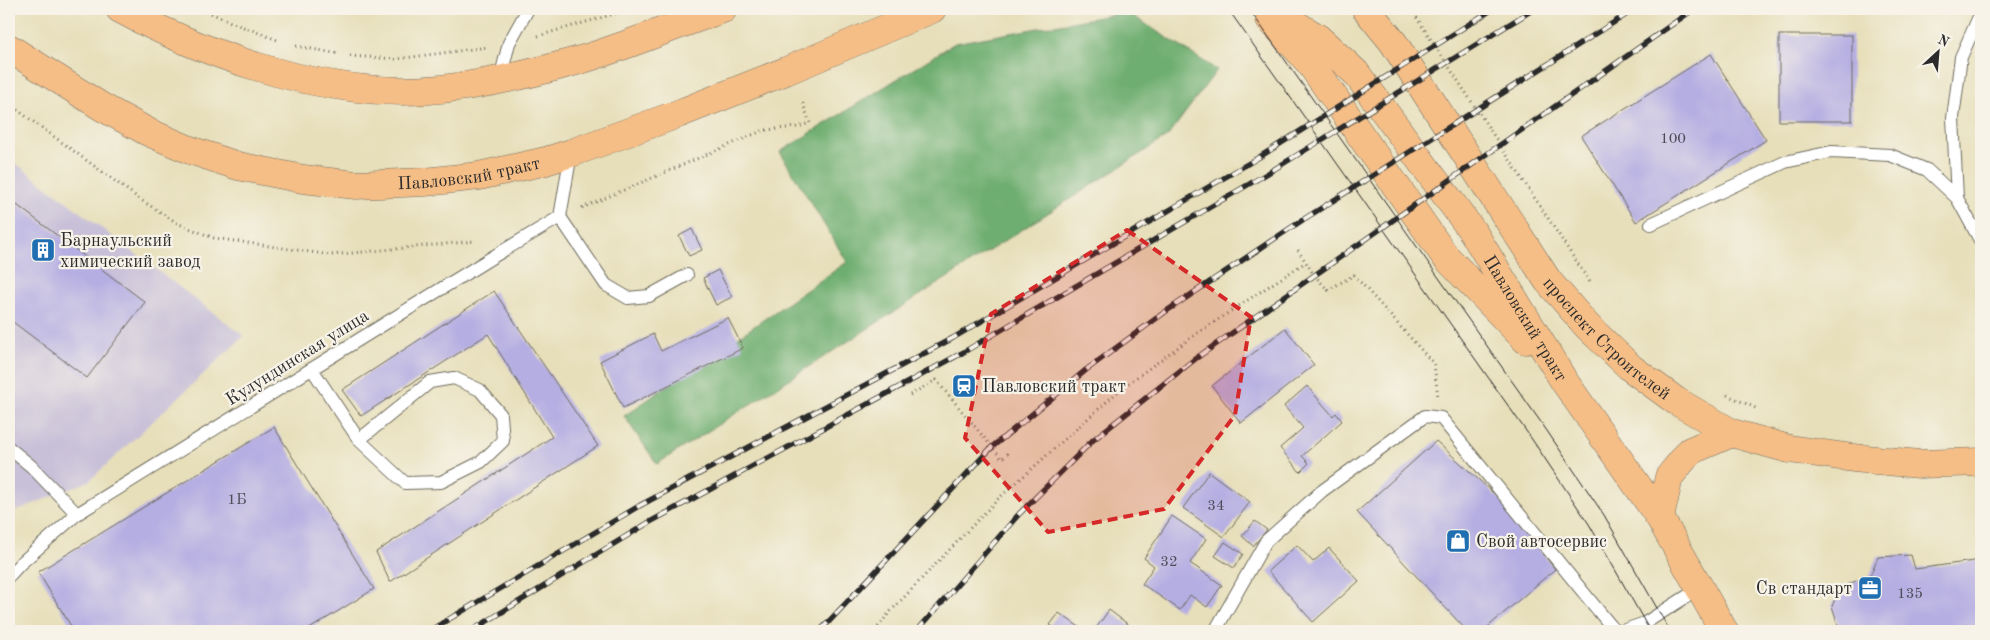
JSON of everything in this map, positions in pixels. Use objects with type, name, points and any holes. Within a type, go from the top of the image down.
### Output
[{"type":"main road","points":[[120,9],[177,36],[240,61],[298,78],[348,87],[402,91],[468,86],[582,59],[723,9]]},
{"type":"main road","name":"Павловский тракт","points":[[9,48],[102,107],[148,132],[190,150],[238,166],[303,179],[356,185],[425,182],[479,176],[546,161],[732,93],[932,9]]},
{"type":"main road","name":"Павловский тракт","points":[[1260,9],[1310,63],[1445,256],[1564,381]]},
{"type":"main road","name":"Павловский тракт","points":[[1270,9],[1318,38],[1356,73],[1473,232],[1564,381]]},
{"type":"main road","name":"проспект Строителей","points":[[1366,9],[1394,42],[1548,281],[1587,326],[1631,368],[1669,395],[1732,433],[1789,449],[1853,458],[1920,464],[1981,462]]},
{"type":"main road","points":[[1564,381],[1660,518],[1724,631]]},
{"type":"main road","points":[[1660,518],[1669,477],[1690,451],[1732,433]]},
{"type":"lane","points":[[500,79],[509,43],[528,9]]},
{"type":"lane","points":[[1956,198],[1953,118],[1960,56],[1978,19],[1981,17]]},
{"type":"lane","points":[[1651,224],[1785,162],[1831,152],[1890,155],[1927,170],[1956,198],[1981,242]]},
{"type":"lane","points":[[571,153],[560,217],[606,285],[628,298],[649,296],[687,275]]},
{"type":"lane","name":"Кулундинская улица","points":[[9,576],[77,514],[560,217]]},
{"type":"lane","points":[[312,368],[359,440],[405,483],[441,482],[481,462],[503,442],[501,415],[480,390],[454,378],[430,382],[359,440]]},
{"type":"lane","points":[[1214,631],[1266,541],[1322,491],[1425,416],[1441,418],[1615,631]]},
{"type":"lane","points":[[9,448],[32,466],[77,514]]},
{"type":"lane","points":[[1622,631],[1645,623],[1700,588]]},
{"type":"path","points":[[202,9],[285,43]]},
{"type":"path","points":[[295,45],[344,56],[397,59],[509,43],[631,9]]},
{"type":"path","points":[[1411,9],[1595,290]]},
{"type":"path","points":[[802,101],[810,123]]},
{"type":"path","points":[[1298,250],[1314,275],[1328,290],[1354,275],[1434,364],[1441,418]]},
{"type":"path","points":[[875,631],[889,613],[998,499],[1122,388],[1199,332],[1306,262]]},
{"type":"path","points":[[910,395],[936,380],[1002,459],[1008,454]]},
{"type":"path","points":[[1723,393],[1758,409]]},
{"type":"highlighted area","points":[[1127,230],[1251,317],[1235,415],[1164,509],[1048,532],[965,438],[991,314]]},
{"type":"shaded area","points":[[9,158],[244,336],[89,481],[9,514]]},
{"type":"green space","points":[[1127,12],[1217,70],[1168,136],[657,464],[624,416],[847,262],[780,152],[955,43]]},
{"type":"building","points":[[1779,35],[1852,35],[1852,121],[1779,121]]},
{"type":"building","points":[[1711,54],[1766,140],[1636,222],[1581,136]]},
{"type":"building","name":"Барнаульский химический завод","points":[[9,199],[145,302],[87,378],[9,319]]},
{"type":"building","points":[[692,229],[702,250],[689,256],[679,236]]},
{"type":"building","points":[[718,270],[732,297],[716,305],[703,278]]},
{"type":"building","points":[[494,291],[598,446],[390,582],[376,552],[552,437],[488,334],[361,416],[342,390]]},
{"type":"building","points":[[728,318],[743,348],[623,408],[600,361],[653,334],[661,351]]},
{"type":"building","points":[[1285,328],[1314,365],[1241,423],[1212,386]]},
{"type":"building","points":[[1307,386],[1333,416],[1336,413],[1342,421],[1302,456],[1309,463],[1300,472],[1280,448],[1303,428],[1284,406]]},
{"type":"building","points":[[274,427],[374,589],[306,631],[74,631],[38,572]]},
{"type":"building","name":"Свой автосервис","points":[[1436,441],[1500,499],[1555,569],[1483,631],[1467,631],[1357,512]]},
{"type":"building","points":[[1209,472],[1250,502],[1224,537],[1183,508]]},
{"type":"building","points":[[1172,516],[1206,539],[1190,563],[1222,585],[1207,607],[1190,595],[1180,610],[1142,584],[1154,566],[1144,558]]},
{"type":"building","points":[[1255,521],[1267,530],[1253,546],[1242,536]]},
{"type":"building","points":[[1225,542],[1243,554],[1234,568],[1215,556]]},
{"type":"building","points":[[1297,545],[1313,562],[1329,548],[1359,581],[1313,622],[1268,571]]},
{"type":"building","points":[[1911,555],[1915,569],[1981,560],[1981,631],[1843,631],[1839,628],[1832,606],[1840,588],[1858,580],[1867,583],[1878,557]]},
{"type":"building","points":[[1109,610],[1137,631],[1094,631]]},
{"type":"building","points":[[1059,613],[1085,631],[1059,631],[1050,625]]},
{"type":"tram line","points":[[1228,9],[1531,438],[1589,524],[1650,631]]},
{"type":"tram line","points":[[1249,9],[1545,428],[1604,515],[1670,631]]},
{"type":"railway","points":[[429,631],[639,506],[953,338],[1261,156],[1493,9]]},
{"type":"railway","points":[[471,631],[648,523],[962,353],[1268,173],[1534,9]]},
{"type":"railway","points":[[820,631],[992,447],[1086,370],[1165,312],[1301,221],[1635,9]]},
{"type":"railway","points":[[917,631],[1019,514],[1093,440],[1195,359],[1694,9]]},
{"type":"place","name":"Барнаульский химический завод","points":[[43,250]]},
{"type":"place","name":"Павловский тракт","points":[[964,386]]},
{"type":"place","name":"Свой автосервис","points":[[1458,541]]},
{"type":"place","name":"Св стандарт","points":[[1870,588]]}]
